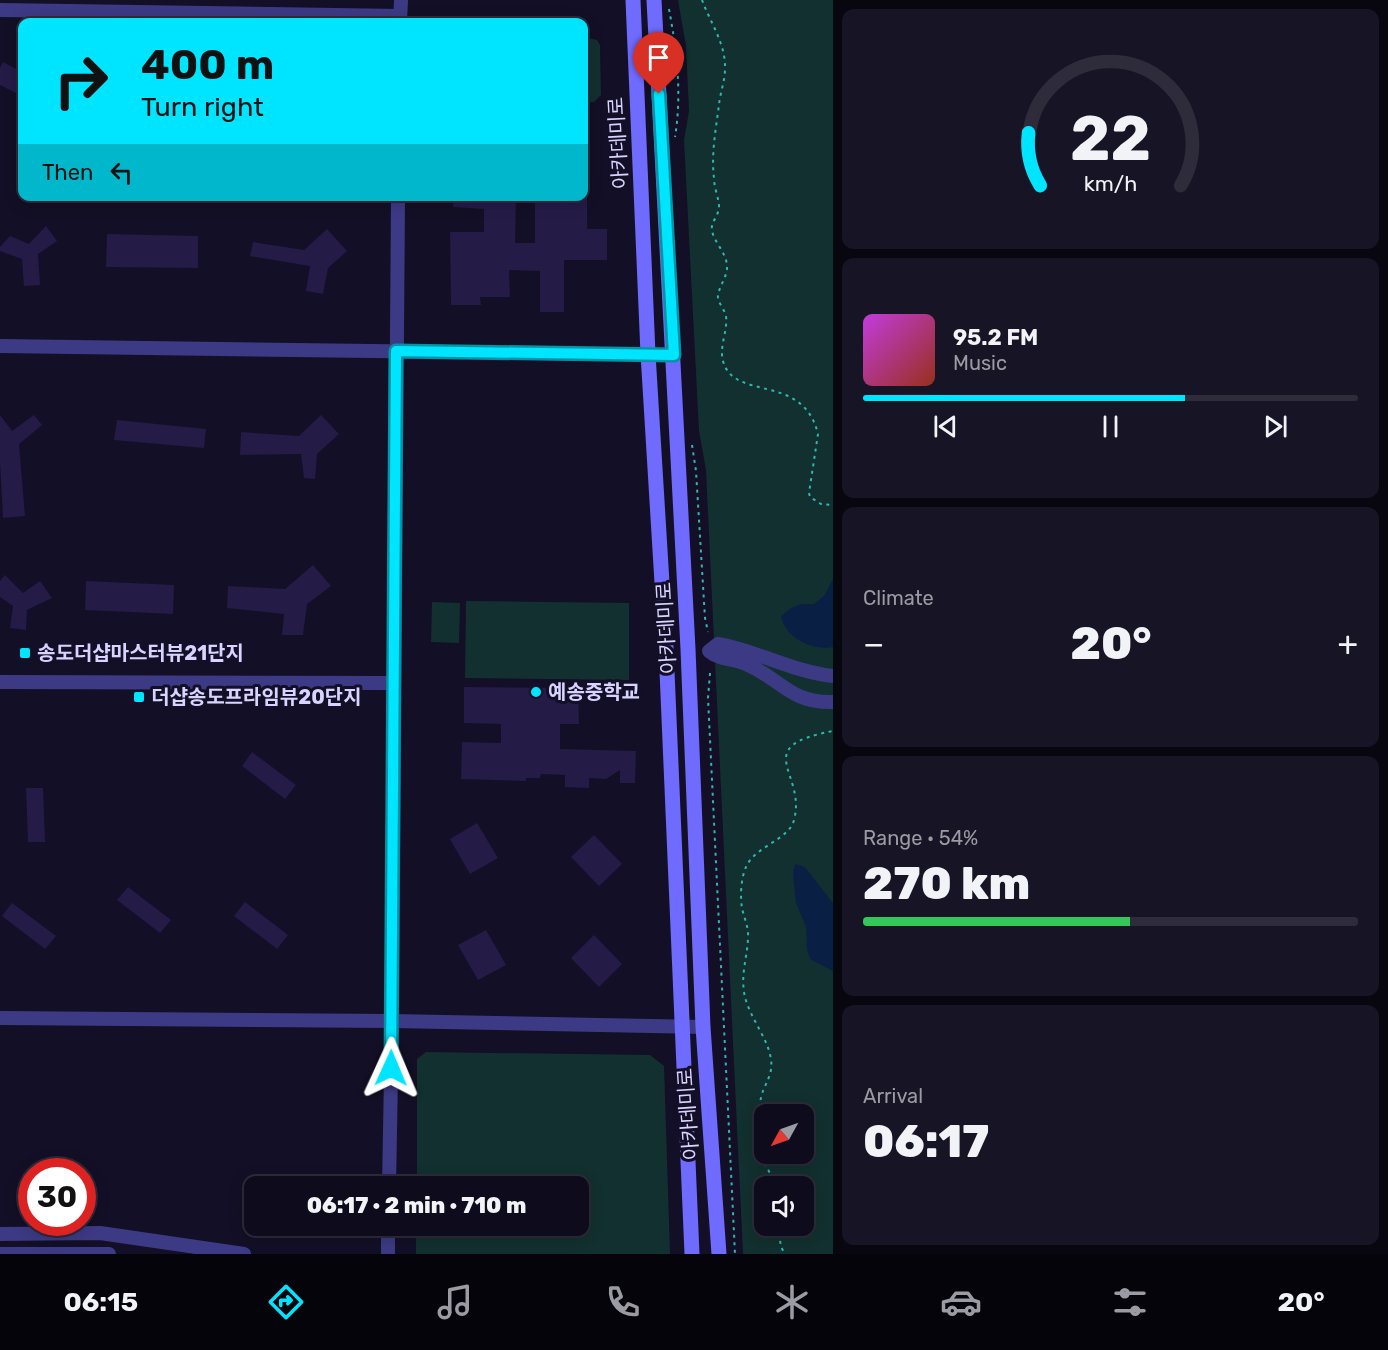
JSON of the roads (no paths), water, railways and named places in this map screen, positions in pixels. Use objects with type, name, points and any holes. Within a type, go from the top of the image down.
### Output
[{"type":"main road","name":"아카데미로","points":[[633,0],[648,354],[666,648],[692,1254]]},
{"type":"main road","name":"아카데미로","points":[[654,0],[674,355],[703,1027],[719,1254]]},
{"type":"street","points":[[400,18],[401,0]]},
{"type":"street","points":[[0,9],[360,18]]},
{"type":"street","points":[[389,1176],[398,201]]},
{"type":"street","points":[[0,346],[674,355]]},
{"type":"street","points":[[833,676],[801,671],[739,648],[718,645],[709,651],[718,658],[744,663],[758,669],[793,694],[804,699],[833,702]]},
{"type":"street","points":[[793,694],[801,671]]},
{"type":"street","points":[[0,682],[393,683]]},
{"type":"street","points":[[0,1018],[392,1021],[703,1027]]},
{"type":"street","points":[[0,1234],[100,1233],[244,1254]]},
{"type":"street","points":[[388,1236],[388,1254]]},
{"type":"street","points":[[0,1254],[109,1254]]},
{"type":"water","points":[[833,579],[833,647],[808,645],[788,631],[781,616],[801,604],[814,604],[824,596]]},
{"type":"water","points":[[795,864],[805,867],[833,903],[833,971],[810,959],[807,950],[806,927],[796,903],[793,874]]},
{"type":"place","name":"송도더샵마스터뷰21단지","points":[[25,653]]},
{"type":"place","name":"예송중학교","points":[[536,692]]},
{"type":"place","name":"더샵송도프라임뷰20단지","points":[[139,697]]}]
